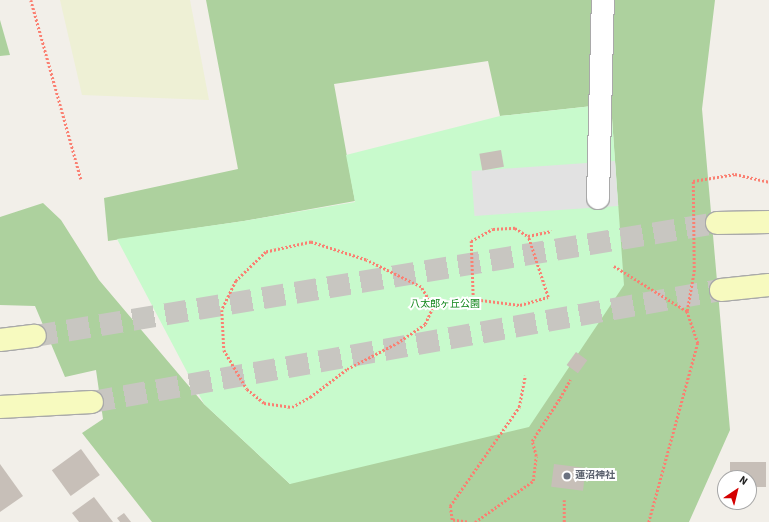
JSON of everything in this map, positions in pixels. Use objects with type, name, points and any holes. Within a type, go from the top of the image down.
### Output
[{"type":"street","points":[[598,198],[604,0]]},
{"type":"street","points":[[717,223],[769,222]]},
{"type":"street","points":[[721,290],[769,285]]},
{"type":"street","points":[[0,340],[35,336]]},
{"type":"street","points":[[0,406],[92,402]]},
{"type":"path","points":[[31,0],[80,179]]},
{"type":"path","points":[[433,307],[473,299],[520,305],[548,297],[528,236],[515,228],[492,229],[471,241],[473,299]]},
{"type":"path","points":[[528,236],[551,231]]},
{"type":"path","points":[[311,242],[366,260],[421,287],[433,307],[425,324],[397,343],[347,369],[310,397],[292,407],[264,403],[247,389],[224,350],[222,310],[236,281],[266,252],[311,242]]},
{"type":"path","points":[[614,266],[687,311],[698,343],[649,522]]},
{"type":"path","points":[[467,522],[452,520],[450,506],[519,407],[525,376]]},
{"type":"path","points":[[475,522],[533,481],[536,456],[532,441],[570,380]]},
{"type":"path","points":[[564,500],[564,522]]},
{"type":"green space","points":[[60,0],[190,0],[209,100],[82,95]]},
{"type":"green space","points":[[206,0],[715,0],[702,109],[730,430],[689,522],[152,522],[82,433],[103,419],[96,370],[65,377],[35,306],[0,305],[0,217],[43,203],[61,220],[99,280],[204,404],[290,484],[618,206],[611,104],[500,116],[488,61],[334,84],[355,201],[244,221],[108,241],[104,198],[238,169]]},
{"type":"green space","points":[[0,20],[10,55],[0,56]]},
{"type":"green space","name":"八太郎ヶ丘公園","points":[[611,104],[624,285],[529,427],[290,484],[204,404],[117,239],[244,221],[355,202],[346,155],[500,116]]},
{"type":"shaded area","points":[[615,161],[618,206],[474,216],[471,171]]},
{"type":"building","points":[[501,150],[504,167],[482,171],[479,154]]},
{"type":"building","points":[[576,352],[587,360],[578,373],[567,365]]},
{"type":"building","points":[[81,449],[100,475],[71,496],[52,470]]},
{"type":"building","points":[[730,462],[766,462],[766,487],[757,487],[757,470],[730,470]]},
{"type":"building","points":[[0,464],[23,496],[0,512]]},
{"type":"building","points":[[554,464],[586,468],[583,491],[551,487]]},
{"type":"building","points":[[94,497],[113,522],[79,522],[72,513]]},
{"type":"building","points":[[124,513],[131,522],[120,522],[117,518]]},
{"type":"tunnel","points":[[35,336],[717,223]]},
{"type":"tunnel","points":[[92,402],[721,290]]},
{"type":"place","name":"蓮沼神社","points":[[567,476]]}]
